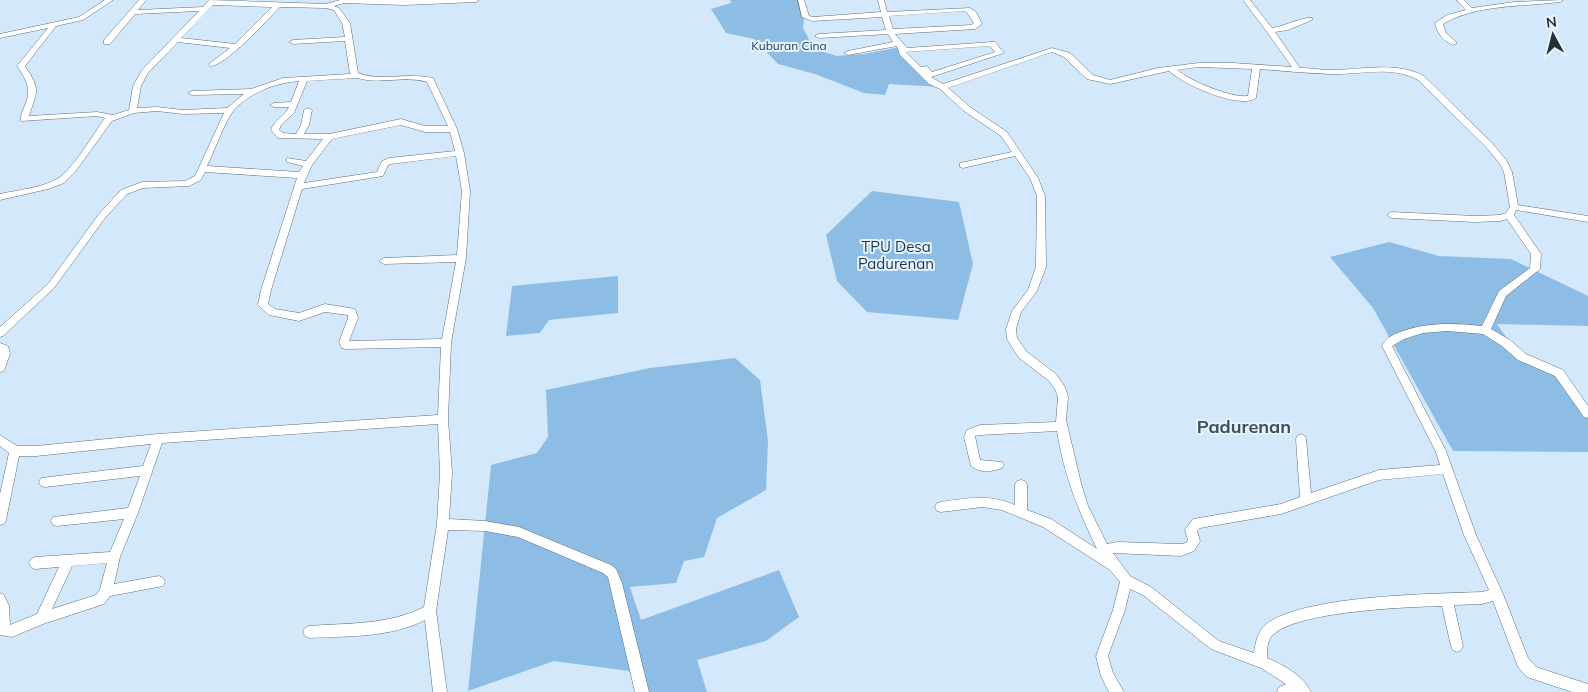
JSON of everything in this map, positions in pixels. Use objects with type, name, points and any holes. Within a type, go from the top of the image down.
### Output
[{"type":"street","points":[[0,36],[53,26],[88,16],[110,0]]},
{"type":"street","points":[[107,42],[142,0]]},
{"type":"street","points":[[326,6],[344,1],[405,3],[476,0]]},
{"type":"street","points":[[801,0],[806,17],[809,19],[968,9],[972,12],[978,24],[976,27],[819,36]]},
{"type":"street","points":[[848,53],[901,47],[951,47],[992,44],[1000,53],[931,75],[901,47],[890,32],[881,0]]},
{"type":"street","points":[[1246,0],[1298,70]]},
{"type":"street","points":[[1460,0],[1471,10]]},
{"type":"street","points":[[1453,43],[1439,29],[1439,23],[1452,15],[1503,3],[1560,0]]},
{"type":"street","points":[[133,12],[209,4],[274,3],[326,6],[337,9],[341,12],[346,23],[353,72],[357,76]]},
{"type":"street","points":[[213,64],[238,46],[274,3]]},
{"type":"street","points":[[133,111],[137,86],[141,78],[209,4]]},
{"type":"street","points":[[1270,30],[1284,28],[1310,19]]},
{"type":"street","points":[[53,26],[20,66],[27,73],[32,85],[31,100],[24,119],[98,114],[112,117],[133,111],[157,109],[183,112],[229,110]]},
{"type":"street","points":[[293,42],[348,39]]},
{"type":"street","points":[[177,40],[238,46]]},
{"type":"street","points":[[901,47],[903,53],[932,82],[943,87],[967,109],[1004,134],[1031,172],[1041,196],[1042,253],[1037,280],[1017,311],[1011,334],[1015,344],[1024,355],[1052,377],[1060,388],[1063,396],[1062,426],[1069,460],[1083,507],[1104,550],[1126,580],[1147,591],[1226,652],[1260,661],[1300,688]]},
{"type":"street","points":[[914,58],[951,47]]},
{"type":"street","points":[[943,87],[1048,50],[1062,52],[1090,77],[1118,82],[1158,70],[1199,65],[1331,72],[1402,70],[1420,78],[1482,137],[1504,163],[1508,172],[1512,211],[1536,254],[1535,269],[1502,294],[1485,330]]},
{"type":"street","points":[[1170,68],[1192,84],[1228,97],[1240,99],[1252,98],[1256,68]]},
{"type":"street","points":[[0,333],[51,286],[102,216],[124,192],[142,185],[190,182],[198,178],[229,110],[252,91],[274,82],[357,76],[362,78],[428,79],[432,82],[453,129],[460,153],[466,191],[461,258],[446,343],[443,419],[446,473],[443,524],[430,611],[440,692]]},
{"type":"street","points":[[304,79],[288,116],[277,124],[275,130],[281,136],[329,137],[401,122],[425,129],[453,129]]},
{"type":"street","points":[[192,93],[252,91]]},
{"type":"street","points":[[274,105],[293,104]]},
{"type":"street","points":[[298,137],[305,125],[308,110]]},
{"type":"street","points":[[0,197],[48,186],[61,181],[72,170],[112,117]]},
{"type":"street","points":[[329,137],[302,175],[263,299],[263,305],[267,310],[299,317],[325,308],[352,312],[353,318],[344,342],[346,344],[446,343]]},
{"type":"street","points":[[963,165],[1018,152]]},
{"type":"street","points":[[297,188],[382,173],[385,163],[388,161],[460,153]]},
{"type":"street","points":[[290,160],[308,164]]},
{"type":"street","points":[[203,169],[302,175]]},
{"type":"street","points":[[1392,215],[1474,219],[1501,218],[1512,211],[1588,218]]},
{"type":"street","points":[[384,261],[461,258]]},
{"type":"street","points":[[1588,414],[1559,373],[1522,357],[1506,343],[1485,330],[1427,327],[1412,331],[1388,343],[1387,346],[1441,451],[1470,534],[1497,594],[1519,655],[1527,668],[1532,672],[1588,691]]},
{"type":"street","points":[[0,347],[4,349],[5,354],[0,368]]},
{"type":"street","points":[[0,440],[15,451],[36,451],[158,439],[443,419]]},
{"type":"street","points":[[998,465],[979,466],[975,463],[969,437],[971,433],[980,430],[1062,426]]},
{"type":"street","points":[[0,598],[3,606],[4,630],[20,628],[41,618],[100,600],[106,590],[114,557],[158,439]]},
{"type":"street","points":[[1301,439],[1306,500]]},
{"type":"street","points":[[0,520],[15,451]]},
{"type":"street","points":[[1104,550],[1117,547],[1181,550],[1190,547],[1194,541],[1191,530],[1198,522],[1281,509],[1379,475],[1447,469]]},
{"type":"street","points":[[45,482],[147,470]]},
{"type":"street","points":[[1021,485],[1021,512]]},
{"type":"street","points":[[941,507],[993,502],[1047,522],[1115,567]]},
{"type":"street","points":[[57,521],[132,513]]},
{"type":"street","points":[[443,524],[485,526],[519,532],[607,569],[612,574],[616,583],[642,692]]},
{"type":"street","points":[[35,563],[114,557]]},
{"type":"street","points":[[41,618],[68,561]]},
{"type":"street","points":[[1117,692],[1107,676],[1102,656],[1119,610],[1126,580]]},
{"type":"street","points":[[106,590],[159,582]]},
{"type":"street","points":[[1260,661],[1261,644],[1269,629],[1286,619],[1312,612],[1348,607],[1482,598],[1497,594]]},
{"type":"street","points":[[1447,600],[1458,646]]},
{"type":"street","points":[[309,632],[403,622],[420,617],[430,611]]},
{"type":"street","points":[[1284,692],[1300,688]]},
{"type":"green space","name":"Kuburan Cina","points":[[730,0],[802,0],[805,11],[803,28],[814,49],[837,56],[864,54],[900,47],[942,87],[889,84],[885,95],[864,93],[815,74],[778,64],[754,39],[726,33],[711,9],[731,3]]},
{"type":"green space","name":"TPU Desa Padurenan","points":[[872,191],[959,202],[973,264],[958,320],[867,312],[837,281],[826,235]]},
{"type":"green space","points":[[1389,242],[1439,256],[1511,259],[1588,296],[1588,326],[1497,324],[1523,361],[1558,374],[1588,412],[1588,452],[1453,451],[1373,308],[1330,257]]},
{"type":"green space","points":[[618,276],[618,313],[549,320],[540,333],[506,336],[512,286]]},
{"type":"green space","points":[[735,358],[760,380],[768,441],[766,490],[717,518],[704,557],[684,561],[676,583],[630,587],[641,620],[779,570],[799,617],[766,641],[697,660],[707,692],[641,692],[629,671],[554,661],[468,691],[491,465],[537,453],[548,437],[546,390],[650,368]]},
{"type":"district","name":"Padurenan","points":[[1244,426]]}]
